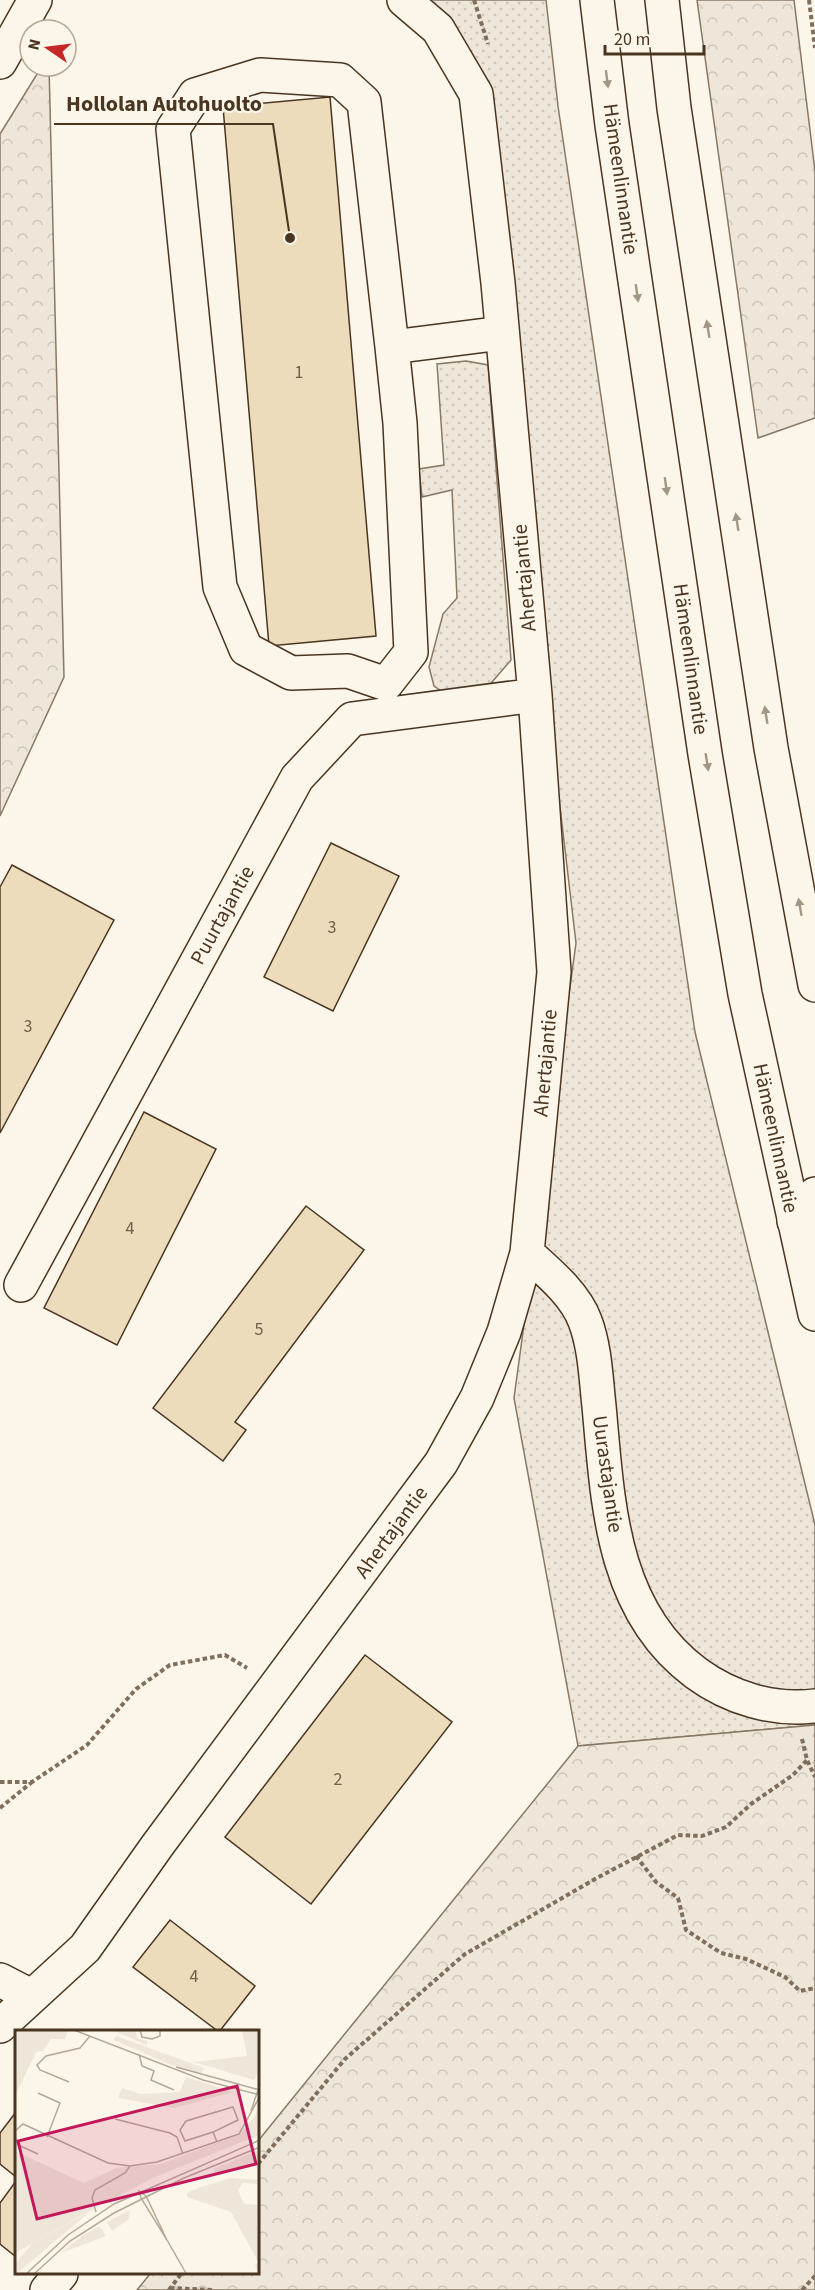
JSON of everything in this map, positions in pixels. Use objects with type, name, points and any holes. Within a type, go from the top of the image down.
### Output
[{"type":"street","points":[[0,62],[35,0]]},
{"type":"street","name":"Ahertajantie","points":[[0,2026],[85,1948],[157,1846],[441,1464],[477,1398],[504,1332],[527,1253],[554,972],[534,695],[502,333],[476,94],[438,29],[404,0]]},
{"type":"street","name":"Hämeenlinnantie","points":[[597,0],[614,136],[707,766],[745,994],[804,1224],[815,1314]]},
{"type":"street","points":[[662,0],[674,108],[771,748],[815,985]]},
{"type":"street","points":[[260,75],[340,80],[364,102],[392,347],[400,423],[411,652],[387,699],[348,671],[291,673],[246,649],[220,587],[173,129],[195,95],[260,75]]},
{"type":"street","points":[[392,347],[502,333]]},
{"type":"street","name":"Puurtajantie","points":[[21,1285],[297,778],[352,719],[387,699],[534,695]]},
{"type":"street","points":[[804,1224],[815,1194]]},
{"type":"street","name":"Uurastajantie","points":[[527,1253],[562,1286],[585,1320],[595,1366],[608,1511],[632,1593],[651,1629],[673,1656],[710,1683],[750,1701],[796,1708],[815,1706]]},
{"type":"street","points":[[0,1980],[31,1996]]},
{"type":"street","points":[[47,2290],[60,2275]]},
{"type":"path","points":[[809,0],[815,48]]},
{"type":"path","points":[[0,1808],[32,1782],[87,1745],[136,1689],[170,1665],[225,1655],[276,1687]]},
{"type":"path","points":[[260,2162],[345,2059],[465,1954],[636,1856],[678,1836],[702,1836],[726,1827],[751,1804],[793,1775],[807,1760]]},
{"type":"path","points":[[0,1782],[32,1782]]},
{"type":"path","points":[[636,1856],[656,1882],[678,1898],[686,1930],[721,1953],[746,1959],[784,1977],[800,1991],[815,1988]]},
{"type":"path","points":[[169,2289],[180,2275]]},
{"type":"path","points":[[802,2290],[815,2276]]},
{"type":"path","points":[[169,2289],[213,2290]]},
{"type":"green space","points":[[411,0],[546,0],[558,106],[695,1032],[815,1525],[815,1725],[578,1746],[514,1398],[576,943],[476,94]]},
{"type":"green space","points":[[697,0],[794,0],[815,171],[815,418],[758,438]]},
{"type":"green space","points":[[35,78],[49,78],[64,677],[0,816],[0,134]]},
{"type":"green space","points":[[466,361],[488,365],[511,660],[486,689],[453,699],[434,686],[429,667],[443,614],[457,598],[452,490],[422,497],[419,469],[444,465],[437,364]]},
{"type":"green space","points":[[815,1725],[815,2290],[137,2290],[149,2275],[260,2275],[260,2139],[578,1746]]},
{"type":"building","points":[[330,97],[376,636],[269,646],[223,107]]},
{"type":"building","points":[[331,843],[399,876],[333,1011],[264,977]]},
{"type":"building","points":[[12,865],[114,920],[0,1133],[0,887]]},
{"type":"building","points":[[144,1112],[216,1149],[117,1345],[44,1308]]},
{"type":"building","points":[[306,1206],[364,1250],[235,1422],[246,1430],[223,1461],[153,1408]]},
{"type":"building","points":[[365,1655],[452,1722],[311,1904],[225,1837]]},
{"type":"building","points":[[170,1920],[255,1986],[221,2030],[216,2030],[133,1967]]},
{"type":"building","points":[[15,2113],[15,2176],[0,2164],[0,2133]]},
{"type":"building","points":[[15,2182],[15,2256],[0,2244],[0,2203]]},
{"type":"place","name":"Hollolan Autohuolto","points":[[290,238]]}]
